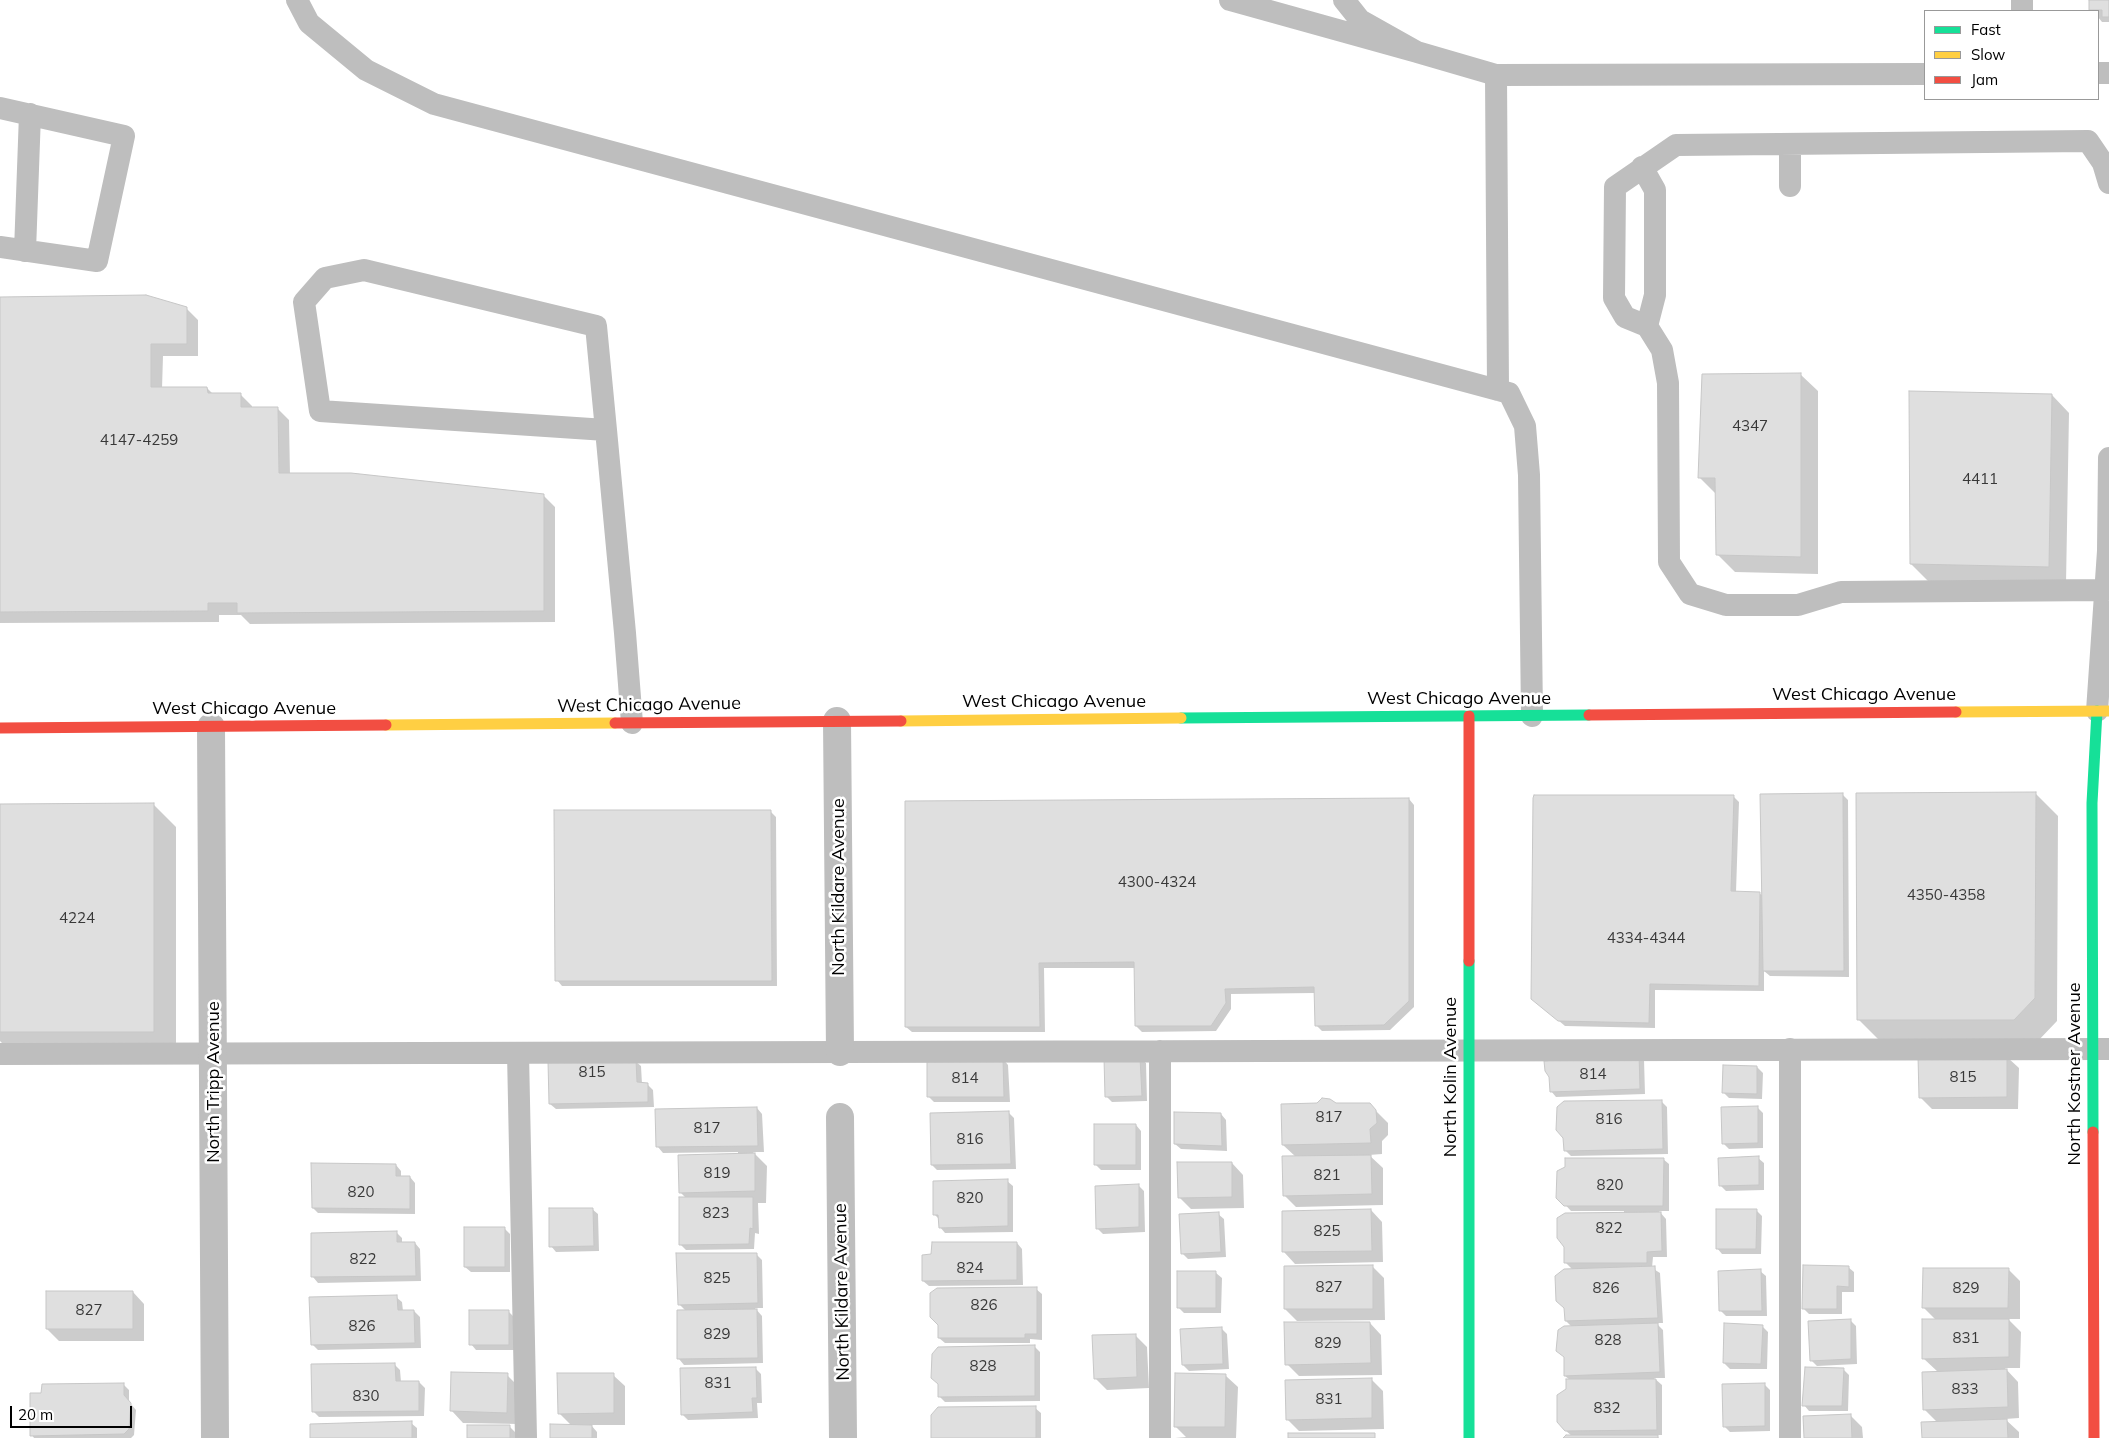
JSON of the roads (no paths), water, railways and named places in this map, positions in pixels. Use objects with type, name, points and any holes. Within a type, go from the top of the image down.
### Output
[{"type":"main road","name":"West Chicago Avenue","points":[[0,728],[2103,710]]},
{"type":"main road","name":"North Kostner Avenue","points":[[2094,1438],[2101,1356],[2101,1049],[2092,803],[2103,710]]},
{"type":"main road","name":"North Kolin Avenue","points":[[1469,716],[1469,1438]]},
{"type":"street","name":"North Kildare Avenue","points":[[837,721],[840,1052]]},
{"type":"street","name":"North Tripp Avenue","points":[[211,727],[215,1438]]},
{"type":"street","name":"North Kildare Avenue","points":[[840,1117],[843,1438]]},
{"type":"lane","points":[[298,0],[309,23],[366,70],[434,104],[1509,393],[1524,426],[1529,475],[1532,716]]},
{"type":"lane","points":[[1230,0],[1496,75],[1924,74]]},
{"type":"lane","points":[[1344,0],[1360,20],[1417,52]]},
{"type":"lane","points":[[1496,75],[1498,390]]},
{"type":"lane","points":[[0,108],[124,136],[97,260],[0,247]]},
{"type":"lane","points":[[25,251],[30,114]]},
{"type":"lane","points":[[2105,590],[1841,592],[1798,605],[1726,605],[1690,594],[1669,562],[1668,382],[1662,350],[1647,326],[1625,317],[1614,298],[1615,187],[1676,144],[2088,142],[2103,163],[2109,183]]},
{"type":"lane","points":[[1790,144],[1790,186]]},
{"type":"lane","points":[[1642,167],[1655,190],[1655,294],[1647,326]]},
{"type":"lane","points":[[606,430],[320,411],[304,302],[325,278],[364,270],[596,326],[606,430],[632,723]]},
{"type":"lane","points":[[2103,710],[2109,458]]},
{"type":"lane","points":[[0,1054],[2101,1049]]},
{"type":"lane","points":[[1790,1050],[1790,1438]]},
{"type":"lane","points":[[1160,1051],[1160,1438]]},
{"type":"lane","points":[[518,1053],[526,1438]]}]
